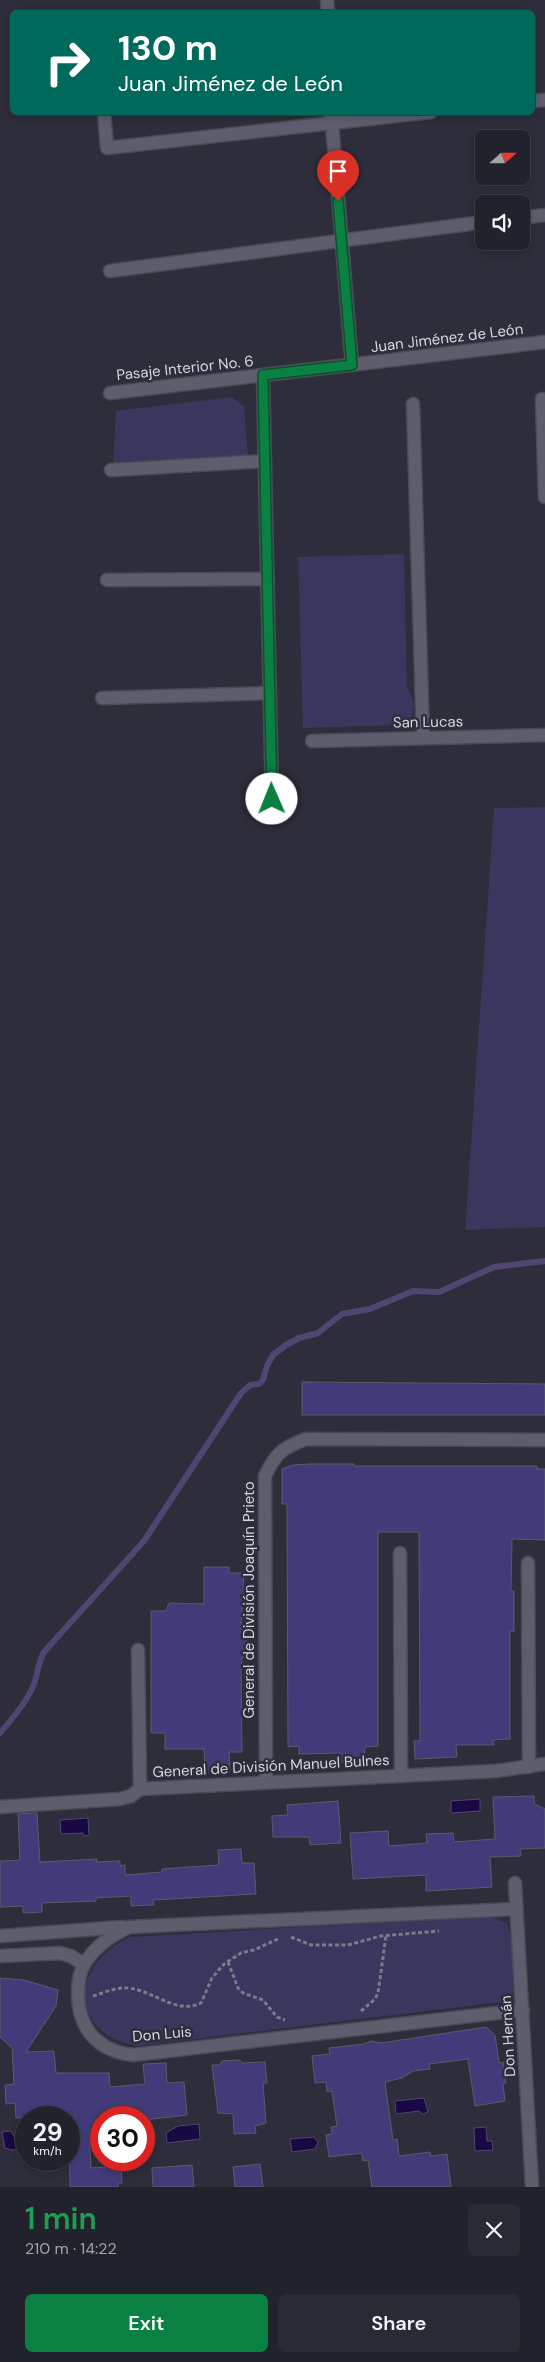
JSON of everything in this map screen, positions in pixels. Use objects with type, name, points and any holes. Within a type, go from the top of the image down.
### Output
[{"type":"street","points":[[104,115],[107,148],[331,118],[382,115]]},
{"type":"street","points":[[331,118],[352,365]]},
{"type":"street","points":[[530,217],[545,215]]},
{"type":"street","points":[[110,271],[475,223]]},
{"type":"street","name":"Juan Jiménez de León","points":[[263,375],[545,342]]},
{"type":"street","points":[[263,375],[272,799]]},
{"type":"street","name":"Pasaje Interior No. 6","points":[[110,392],[263,375]]},
{"type":"street","points":[[542,399],[545,496]]},
{"type":"street","points":[[413,404],[423,738]]},
{"type":"street","points":[[111,470],[265,461]]},
{"type":"street","points":[[107,580],[268,579]]},
{"type":"street","points":[[102,698],[270,692]]},
{"type":"street","name":"San Lucas","points":[[312,741],[545,735]]},
{"type":"street","name":"General de División Joaquín Prieto","points":[[266,1782],[264,1476],[274,1456],[288,1446],[306,1439],[545,1440]]},
{"type":"street","points":[[400,1553],[401,1775]]},
{"type":"street","points":[[528,1562],[529,1767]]},
{"type":"street","points":[[138,1650],[140,1790]]},
{"type":"street","name":"General de División Manuel Bulnes","points":[[0,1807],[120,1799],[131,1796],[140,1790],[529,1767],[545,1764]]},
{"type":"street","name":"Don Hernán","points":[[515,1883],[532,2187]]},
{"type":"street","name":"Don Luis","points":[[516,1909],[129,1927],[97,1946],[84,1965],[78,1980],[78,1996],[80,2016],[85,2028],[110,2050],[133,2054],[523,2010]]},
{"type":"street","points":[[0,1936],[129,1927]]},
{"type":"street","points":[[44,1953],[63,1931]]},
{"type":"street","points":[[0,1956],[44,1953],[70,1956],[84,1965]]},
{"type":"path","points":[[86,1999],[125,1988],[177,2005],[194,2006],[201,2003],[212,1978],[228,1962],[240,1953],[254,1950],[274,1940],[294,1937],[312,1945],[348,1946],[386,1936],[442,1931]]},
{"type":"path","points":[[356,2013],[364,2010],[378,1993],[386,1936]]},
{"type":"path","points":[[228,1962],[238,1988],[243,1993],[263,2000],[278,2017],[288,2021]]},
{"type":"shaded area","points":[[232,397],[244,407],[248,455],[113,464],[116,411]]},
{"type":"shaded area","points":[[404,554],[407,685],[414,705],[412,717],[398,725],[303,728],[298,557]]},
{"type":"shaded area","points":[[545,807],[545,1227],[465,1230],[494,808]]},
{"type":"shaded area","points":[[480,1799],[480,1811],[451,1813],[451,1801]]},
{"type":"shaded area","points":[[88,1818],[89,1835],[84,1836],[83,1833],[61,1834],[60,1820]]},
{"type":"shaded area","points":[[490,1916],[506,1923],[511,1935],[514,1954],[515,1989],[510,1997],[502,2002],[136,2046],[113,2038],[97,2027],[88,2012],[85,1996],[88,1979],[97,1963],[111,1948],[130,1937]]},
{"type":"shaded area","points":[[424,2098],[428,2112],[423,2114],[419,2111],[396,2114],[395,2101]]},
{"type":"shaded area","points":[[199,2124],[200,2139],[167,2143],[166,2133],[178,2126]]},
{"type":"shaded area","points":[[486,2127],[487,2141],[492,2141],[493,2150],[475,2151],[474,2128]]},
{"type":"shaded area","points":[[11,2131],[15,2138],[15,2150],[5,2148],[2,2132]]},
{"type":"shaded area","points":[[314,2137],[318,2142],[315,2149],[292,2152],[290,2139]]},
{"type":"building","points":[[302,1382],[545,1384],[545,1415],[302,1415]]},
{"type":"building","points":[[354,1464],[354,1466],[537,1466],[537,1469],[545,1469],[545,1540],[512,1539],[511,1591],[514,1591],[514,1632],[510,1631],[510,1739],[493,1740],[494,1745],[456,1745],[457,1757],[415,1759],[414,1741],[420,1741],[419,1532],[378,1532],[378,1746],[365,1747],[364,1761],[342,1763],[342,1753],[299,1754],[299,1746],[288,1747],[287,1504],[282,1504],[282,1469],[293,1465]]},
{"type":"building","points":[[204,1567],[229,1567],[229,1573],[244,1573],[241,1629],[246,1629],[246,1657],[242,1657],[241,1670],[242,1752],[229,1752],[230,1771],[205,1772],[204,1749],[165,1749],[165,1733],[151,1733],[151,1611],[166,1611],[169,1603],[204,1604]]},
{"type":"building","points":[[534,1796],[534,1804],[545,1809],[545,1848],[520,1849],[521,1856],[490,1857],[492,1887],[426,1891],[426,1875],[353,1879],[350,1833],[388,1831],[389,1846],[427,1843],[426,1834],[453,1833],[454,1842],[495,1839],[493,1797]]},
{"type":"building","points":[[338,1801],[341,1843],[310,1845],[309,1837],[273,1837],[272,1816],[288,1815],[287,1805]]},
{"type":"building","points":[[37,1813],[40,1862],[97,1859],[96,1862],[120,1861],[120,1866],[125,1865],[125,1875],[162,1872],[162,1869],[219,1865],[218,1850],[241,1849],[242,1863],[254,1863],[256,1894],[153,1900],[154,1905],[131,1906],[131,1896],[96,1898],[96,1901],[42,1903],[42,1912],[23,1913],[23,1906],[0,1907],[0,1861],[20,1860],[18,1814]]},
{"type":"building","points":[[0,1978],[24,1980],[58,1990],[56,2006],[26,2052],[54,2051],[56,2073],[109,2073],[110,2087],[145,2084],[143,2064],[166,2063],[167,2083],[184,2082],[187,2115],[155,2119],[155,2106],[90,2106],[90,2171],[121,2171],[122,2183],[118,2184],[118,2187],[70,2187],[70,2171],[80,2171],[80,2106],[15,2106],[15,2103],[6,2104],[5,2085],[14,2084],[12,2048],[0,2037]]},
{"type":"building","points":[[486,2027],[495,2035],[499,2063],[503,2062],[506,2083],[503,2084],[505,2101],[475,2106],[468,2059],[429,2064],[430,2069],[413,2071],[402,2078],[385,2082],[393,2140],[397,2139],[399,2156],[430,2152],[431,2156],[447,2154],[451,2187],[372,2187],[368,2160],[363,2161],[362,2153],[329,2157],[326,2135],[332,2134],[331,2127],[337,2126],[332,2091],[327,2092],[326,2082],[315,2083],[312,2056],[330,2054],[329,2048],[364,2044],[371,2041],[381,2043]]},
{"type":"building","points":[[240,2060],[242,2063],[265,2062],[267,2083],[263,2083],[266,2123],[255,2126],[256,2133],[234,2134],[233,2114],[218,2113],[212,2065],[220,2065],[222,2061]]},
{"type":"building","points":[[260,2164],[263,2187],[235,2187],[233,2167]]},
{"type":"building","points":[[192,2165],[194,2187],[153,2187],[152,2171],[155,2171],[155,2168]]},
{"type":"waterway","points":[[0,1733],[18,1712],[29,1695],[44,1652],[144,1541],[241,1393],[250,1385],[259,1384],[263,1380],[273,1355],[299,1338],[318,1333],[342,1314],[370,1309],[413,1291],[439,1292],[494,1267],[545,1261]]},
{"type":"route","points":[[272,799],[263,375],[352,365],[338,201]]}]
